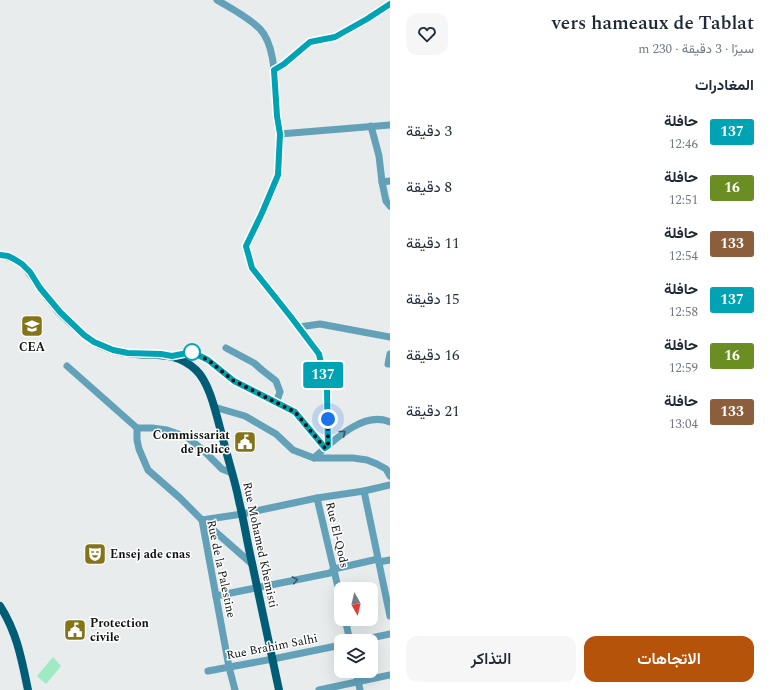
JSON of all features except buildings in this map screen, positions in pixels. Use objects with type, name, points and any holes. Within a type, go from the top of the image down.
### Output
[{"type":"main road","points":[[0,255],[8,256],[22,264],[30,272],[40,288],[60,312],[84,335],[94,342],[113,350],[128,353],[161,354],[172,356]]},
{"type":"main road","name":"Rue Mohamed Khemisti","points":[[172,356],[184,361],[197,370],[206,382],[214,406],[242,514],[279,690]]},
{"type":"main road","points":[[0,606],[17,641],[28,690]]},
{"type":"street","points":[[217,0],[251,21],[262,31],[269,44],[273,61],[277,116],[280,134],[278,175],[246,246],[252,268],[319,354],[327,391],[327,447]]},
{"type":"street","points":[[274,70],[284,64],[310,42],[335,37],[390,4]]},
{"type":"street","points":[[280,134],[390,125]]},
{"type":"street","points":[[371,126],[379,156],[386,201],[390,206]]},
{"type":"street","points":[[382,182],[390,181]]},
{"type":"street","points":[[299,327],[320,324],[390,337]]},
{"type":"street","points":[[226,348],[254,362],[276,381],[280,392],[276,403]]},
{"type":"street","points":[[172,356],[192,352],[208,360],[234,381],[295,412],[327,447]]},
{"type":"street","points":[[388,364],[390,354]]},
{"type":"street","points":[[67,366],[137,428],[167,430],[187,436],[222,469],[232,473]]},
{"type":"street","points":[[214,406],[245,416],[276,434],[293,450],[314,458],[353,458],[367,460],[386,469],[390,476]]},
{"type":"street","points":[[314,458],[347,430],[368,420],[383,419],[390,422]]},
{"type":"street","name":"Rue de la Palestine","points":[[137,428],[137,440],[148,470],[202,520],[229,667],[235,690]]},
{"type":"street","points":[[202,520],[242,514],[390,484]]},
{"type":"street","points":[[364,490],[390,616]]},
{"type":"street","name":"Rue El-Qods","points":[[317,498],[337,582]]},
{"type":"street","points":[[202,520],[252,564]]},
{"type":"street","points":[[216,596],[330,573],[334,570],[390,560]]},
{"type":"street","points":[[378,637],[390,634]]},
{"type":"street","name":"Rue Brahim Salhi","points":[[208,671],[334,646]]},
{"type":"street","points":[[319,690],[390,675]]},
{"type":"street","points":[[357,678],[360,690]]},
{"type":"green space","points":[[53,657],[61,666],[46,684],[37,676]]},
{"type":"bus line","name":"137","points":[[0,255],[8,256],[22,264],[30,272],[40,288],[60,312],[84,335],[94,342],[113,350],[128,353],[161,354],[172,356],[192,352],[208,360],[234,381],[295,412],[325,448],[328,446],[327,391],[319,354],[252,268],[246,246],[278,175],[280,134],[277,116],[274,70],[284,64],[310,42],[335,37],[390,4]]},
{"type":"place","name":"CEA","points":[[32,326]]},
{"type":"place","name":"Commissariat de police","points":[[245,442]]},
{"type":"place","name":"Ensej ade cnas","points":[[95,554]]},
{"type":"place","name":"Protection civile","points":[[75,630]]},
{"type":"route","points":[[192,352],[208,360],[234,381],[295,412],[325,448],[328,446],[328,419]]}]
